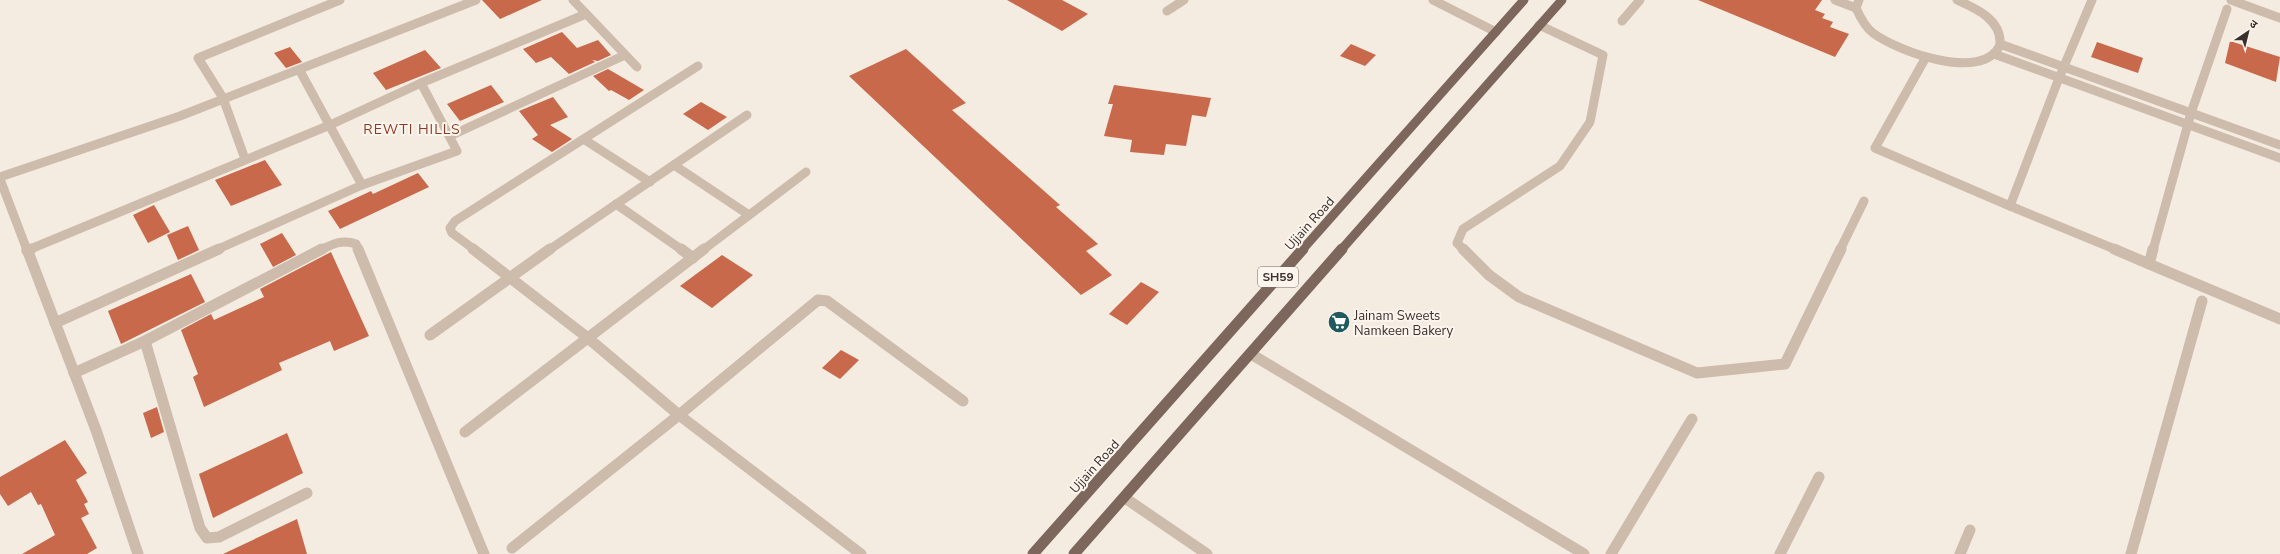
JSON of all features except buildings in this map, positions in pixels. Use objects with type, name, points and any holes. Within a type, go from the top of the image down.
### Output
[{"type":"main road","name":"Ujjain Road","points":[[1033,554],[1524,0]]},
{"type":"main road","name":"SH59","points":[[1074,554],[1125,498],[1562,0]]},
{"type":"street","points":[[245,159],[223,98],[198,58],[340,0]]},
{"type":"street","points":[[138,554],[96,430],[0,178],[57,160],[300,71],[476,0]]},
{"type":"street","points":[[573,0],[637,67]]},
{"type":"street","points":[[1167,11],[1184,0]]},
{"type":"street","points":[[1433,0],[1496,32]]},
{"type":"street","points":[[1622,21],[1640,0]]},
{"type":"street","points":[[1835,0],[1857,4],[1862,21],[1872,33],[1889,42],[1926,57],[1956,63],[1989,58],[1998,50],[2000,44],[2001,40],[1997,29],[1988,17],[1974,7],[1958,0]]},
{"type":"street","points":[[2010,206],[2059,78],[2092,0]]},
{"type":"street","points":[[2149,264],[2191,113],[2229,4],[2280,18]]},
{"type":"street","points":[[27,251],[245,159],[330,125],[421,83],[586,14]]},
{"type":"street","points":[[1539,25],[1603,55],[1590,122],[1560,166],[1463,230],[1457,242],[1489,275],[1519,297],[1697,373],[1785,364],[1864,200]]},
{"type":"street","points":[[2000,44],[2280,145]]},
{"type":"street","points":[[1994,54],[2280,158]]},
{"type":"street","points":[[450,136],[625,55]]},
{"type":"street","points":[[1926,57],[1875,145],[1880,152],[2280,319]]},
{"type":"street","points":[[698,66],[585,140],[455,221],[450,228],[452,233],[588,338],[679,415],[861,554]]},
{"type":"street","points":[[300,71],[330,125],[340,138],[362,185]]},
{"type":"street","points":[[55,323],[362,185],[457,150],[421,83]]},
{"type":"street","points":[[430,335],[510,277],[747,115]]},
{"type":"street","points":[[585,140],[650,182]]},
{"type":"street","points":[[674,165],[749,215]]},
{"type":"street","points":[[465,432],[806,172]]},
{"type":"street","points":[[616,204],[693,258]]},
{"type":"street","points":[[74,374],[145,341],[335,243],[347,242],[356,244],[484,554]]},
{"type":"street","points":[[512,548],[679,415],[818,300],[826,302],[838,309],[963,401]]},
{"type":"street","points":[[2131,554],[2202,301]]},
{"type":"street","points":[[145,341],[200,528],[207,538],[219,537],[307,493]]},
{"type":"street","points":[[1251,354],[1584,554]]},
{"type":"street","points":[[1610,554],[1692,419]]},
{"type":"street","points":[[1780,554],[1819,477]]},
{"type":"street","points":[[1125,498],[1207,554]]},
{"type":"street","points":[[1960,554],[1970,530]]},
{"type":"place","name":"Jainam Sweets Namkeen Bakery","points":[[1339,322]]},
{"type":"district","name":"REWTI HILLS","points":[[412,129]]}]
